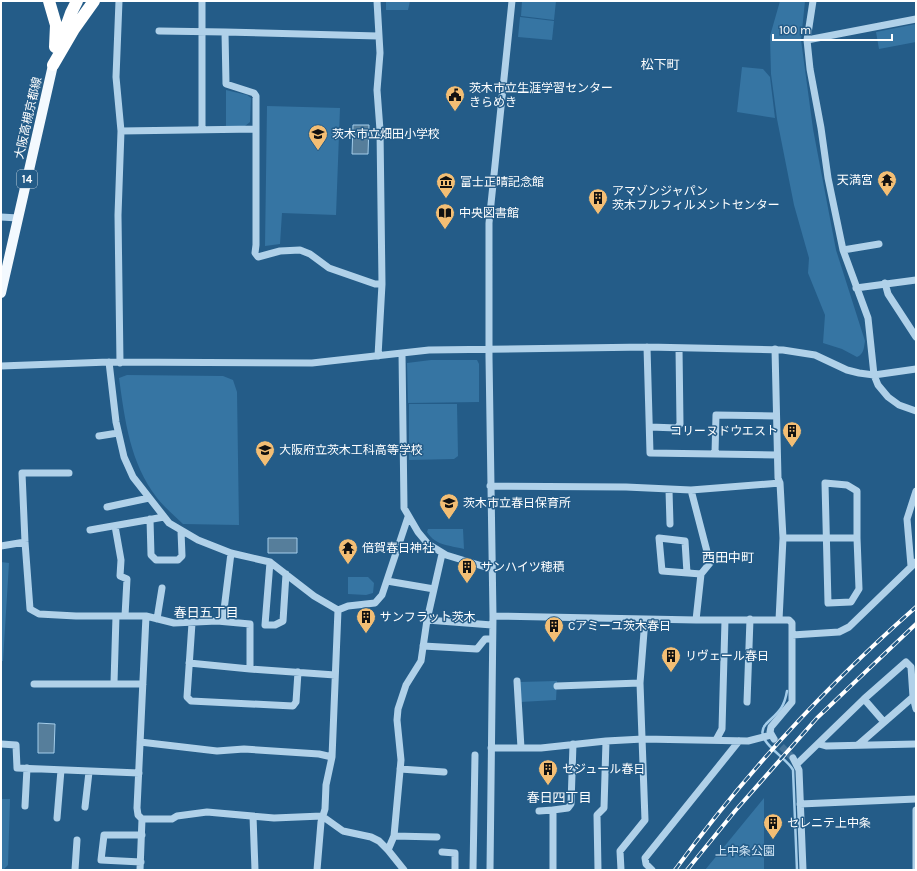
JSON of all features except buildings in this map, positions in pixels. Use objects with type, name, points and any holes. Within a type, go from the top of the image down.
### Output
[{"type":"highway","points":[[49,1],[56,35],[53,65]]},
{"type":"highway","points":[[53,65],[71,13],[77,1]]},
{"type":"highway","points":[[53,65],[74,29],[94,1]]},
{"type":"main road","name":"大阪高槻京都線","points":[[1,293],[53,65]]},
{"type":"street","points":[[44,1],[53,16]]},
{"type":"street","points":[[119,1],[116,77],[121,131],[118,215],[120,362]]},
{"type":"street","points":[[202,1],[202,130]]},
{"type":"street","points":[[377,1],[380,53],[377,90],[380,130],[382,284],[378,356]]},
{"type":"street","points":[[490,870],[493,616],[490,486],[489,223],[512,1]]},
{"type":"street","points":[[813,1],[807,40],[810,69],[821,128],[828,178],[843,250],[868,318],[874,374],[878,385],[888,397],[899,405],[916,412]]},
{"type":"street","points":[[807,40],[916,19]]},
{"type":"street","points":[[159,31],[378,36]]},
{"type":"street","points":[[225,32],[226,84],[254,93],[256,96],[255,254],[258,257],[280,251],[300,250],[310,254],[329,268],[375,284],[382,284]]},
{"type":"street","points":[[121,131],[256,129]]},
{"type":"street","points":[[1,217],[18,218]]},
{"type":"street","points":[[843,250],[879,244]]},
{"type":"street","points":[[856,288],[916,280]]},
{"type":"street","points":[[885,284],[888,294],[916,337]]},
{"type":"street","points":[[647,347],[650,453],[777,454]]},
{"type":"street","points":[[1,366],[109,362],[312,364],[402,352],[429,350],[647,347],[775,349],[804,352],[825,359],[850,371],[874,374],[916,369]]},
{"type":"street","points":[[650,427],[677,428],[680,424],[679,348]]},
{"type":"street","points":[[775,349],[778,478],[780,483],[783,538],[779,620]]},
{"type":"street","points":[[402,352],[404,508],[408,517],[428,544],[442,554],[492,569]]},
{"type":"street","points":[[109,362],[118,432],[124,457],[130,470],[164,517],[181,531],[198,540],[231,553],[270,562],[314,596],[338,610]]},
{"type":"street","points":[[715,454],[716,415],[776,416]]},
{"type":"street","points":[[99,436],[118,432]]},
{"type":"street","points":[[69,474],[22,473],[24,542],[30,609],[39,614],[76,616],[146,616],[174,623],[217,621],[250,624],[250,669]]},
{"type":"street","points":[[825,482],[847,485],[857,491],[857,538],[859,589],[850,602],[828,603],[825,482]]},
{"type":"street","points":[[490,486],[626,487],[691,490],[780,483]]},
{"type":"street","points":[[669,490],[670,524]]},
{"type":"street","points":[[691,490],[710,563],[701,574],[696,620]]},
{"type":"street","points":[[792,635],[839,632],[849,627],[913,564],[907,519],[916,491]]},
{"type":"street","points":[[107,507],[149,498]]},
{"type":"street","points":[[90,530],[164,517]]},
{"type":"street","points":[[338,610],[348,606],[375,603],[382,595],[408,517]]},
{"type":"street","points":[[150,519],[151,555],[156,560],[178,560],[182,556],[181,531]]},
{"type":"street","points":[[115,526],[121,560],[120,576],[127,579],[125,616]]},
{"type":"street","points":[[687,573],[685,541],[659,538],[662,571],[687,573],[701,574]]},
{"type":"street","points":[[783,538],[857,538]]},
{"type":"street","points":[[1,546],[24,542]]},
{"type":"street","points":[[217,621],[223,618],[231,553]]},
{"type":"street","points":[[388,850],[394,836],[400,769],[398,709],[406,685],[421,662],[422,646],[427,620],[442,554]]},
{"type":"street","points":[[270,562],[265,625],[275,625],[283,621],[286,574]]},
{"type":"street","points":[[387,581],[434,589]]},
{"type":"street","points":[[157,619],[162,588]]},
{"type":"street","points":[[317,870],[322,816],[325,810],[326,785],[332,757],[338,610]]},
{"type":"street","points":[[114,683],[116,616]]},
{"type":"street","points":[[140,870],[142,820],[138,815],[146,616]]},
{"type":"street","points":[[491,748],[522,748],[606,741],[643,740],[716,740],[739,742],[769,738],[771,727],[792,702],[792,623],[789,620],[696,620],[493,616]]},
{"type":"street","points":[[621,870],[620,850],[645,820],[640,683],[644,619]]},
{"type":"street","points":[[748,702],[750,619]]},
{"type":"street","points":[[427,620],[492,624]]},
{"type":"street","points":[[716,740],[722,730],[725,620]]},
{"type":"street","points":[[192,622],[187,697],[190,701],[292,706],[296,702],[298,672]]},
{"type":"street","points":[[422,646],[477,649],[485,639],[492,639]]},
{"type":"street","points":[[803,870],[799,770],[795,761],[818,744],[864,699],[906,662],[911,667],[913,673],[913,697],[916,709]]},
{"type":"street","points":[[189,663],[335,675]]},
{"type":"street","points":[[517,681],[522,748]]},
{"type":"street","points":[[557,686],[640,683]]},
{"type":"street","points":[[34,684],[143,684]]},
{"type":"street","points":[[858,745],[913,697]]},
{"type":"street","points":[[864,699],[884,722]]},
{"type":"street","points":[[598,870],[596,815],[604,808],[606,741]]},
{"type":"street","points":[[140,742],[217,751],[244,749],[319,754],[332,757]]},
{"type":"street","points":[[652,870],[646,864],[645,858],[739,742]]},
{"type":"street","points":[[1,744],[16,745],[17,768],[139,773]]},
{"type":"street","points":[[539,811],[568,808],[570,804],[573,744]]},
{"type":"street","points":[[818,744],[826,746],[916,744]]},
{"type":"street","points":[[473,870],[475,755]]},
{"type":"street","points":[[25,806],[27,768]]},
{"type":"street","points":[[400,769],[444,772]]},
{"type":"street","points":[[57,818],[61,770]]},
{"type":"street","points":[[85,807],[89,772]]},
{"type":"street","points":[[800,804],[916,799]]},
{"type":"street","points":[[553,810],[553,870]]},
{"type":"street","points":[[916,810],[916,870]]},
{"type":"street","points":[[142,820],[172,820],[177,816],[207,812],[274,818],[322,816],[343,831],[375,839],[388,850],[401,869]]},
{"type":"street","points":[[253,816],[255,870]]},
{"type":"street","points":[[141,862],[101,860],[104,835],[142,835]]},
{"type":"street","points":[[394,836],[437,837]]},
{"type":"street","points":[[75,870],[78,840]]},
{"type":"street","points":[[442,852],[455,853],[455,870]]},
{"type":"green space","points":[[386,1],[410,1],[408,10],[386,10]]},
{"type":"green space","points":[[522,1],[556,1],[554,20],[521,16]]},
{"type":"green space","points":[[780,1],[805,1],[801,40],[813,129],[836,250],[865,341],[862,352],[857,357],[842,349],[823,343],[825,315],[808,273],[809,258],[794,205],[777,119],[771,74],[770,36]]},
{"type":"green space","points":[[520,17],[554,21],[552,40],[518,37]]},
{"type":"green space","points":[[916,24],[916,42],[879,49],[876,32]]},
{"type":"green space","points":[[742,67],[763,69],[770,77],[775,118],[737,112]]},
{"type":"green space","points":[[226,90],[247,95],[251,98],[250,122],[245,126],[226,126]]},
{"type":"green space","points":[[267,106],[340,108],[336,215],[282,213],[280,244],[265,246]]},
{"type":"green space","points":[[431,360],[477,360],[479,364],[479,402],[408,403],[407,363]]},
{"type":"green space","points":[[127,375],[223,376],[233,380],[237,392],[239,525],[183,524],[157,498],[141,471],[130,441],[119,378]]},
{"type":"green space","points":[[409,404],[457,404],[458,456],[454,459],[409,460]]},
{"type":"green space","points":[[428,529],[463,529],[464,549],[448,546],[434,540],[427,532]]},
{"type":"green space","points":[[1,562],[9,563],[3,661],[1,661]]},
{"type":"green space","points":[[348,577],[368,577],[374,583],[373,593],[366,595],[348,594]]},
{"type":"green space","points":[[557,681],[556,700],[520,702],[519,682]]},
{"type":"green space","name":"上中条公園","points":[[764,798],[764,870],[705,870]]},
{"type":"green space","points":[[1,799],[10,799],[8,865],[3,870],[1,870]]},
{"type":"shaded area","points":[[353,125],[369,125],[368,154],[352,154]]},
{"type":"shaded area","points":[[268,538],[297,538],[297,553],[268,553]]},
{"type":"shaded area","points":[[38,723],[55,724],[54,753],[38,753]]},
{"type":"waterway","points":[[787,691],[782,706],[766,724],[763,730],[763,736],[766,742],[790,765],[793,770],[797,870]]},
{"type":"tunnel","points":[[774,739],[793,758]]},
{"type":"railway","points":[[675,870],[758,765],[788,732],[850,668],[916,607]]},
{"type":"railway","points":[[687,870],[735,811],[817,718],[916,624]]},
{"type":"place","name":"茨木市立生涯学習センター きらめき","points":[[455,112]]},
{"type":"place","name":"茨木市立畑田小学校","points":[[318,151]]},
{"type":"place","name":"天満宮","points":[[887,197]]},
{"type":"place","name":"富士正晴記念館","points":[[446,199]]},
{"type":"place","name":"アマゾンジャパン 茨木フルフィルメントセンター","points":[[598,215]]},
{"type":"place","name":"中央図書館","points":[[445,230]]},
{"type":"place","name":"コリーヌドウエスト","points":[[792,448]]},
{"type":"place","name":"大阪府立茨木工科高等学校","points":[[265,467]]},
{"type":"place","name":"茨木市立春日保育所","points":[[449,520]]},
{"type":"place","name":"倍賀春日神社","points":[[348,565]]},
{"type":"place","name":"サンハイツ穂積","points":[[467,584]]},
{"type":"place","name":"サンフラット茨木","points":[[366,634]]},
{"type":"place","name":"Cアミーユ茨木春日","points":[[554,643]]},
{"type":"place","name":"リヴェール春日","points":[[671,673]]},
{"type":"place","name":"セジュール春日","points":[[548,786]]},
{"type":"place","name":"セレニテ上中条","points":[[773,840]]},
{"type":"district","name":"松下町","points":[[660,64]]},
{"type":"district","name":"西田中町","points":[[728,557]]},
{"type":"district","name":"春日五丁目","points":[[206,612]]},
{"type":"district","name":"春日四丁目","points":[[559,797]]}]
